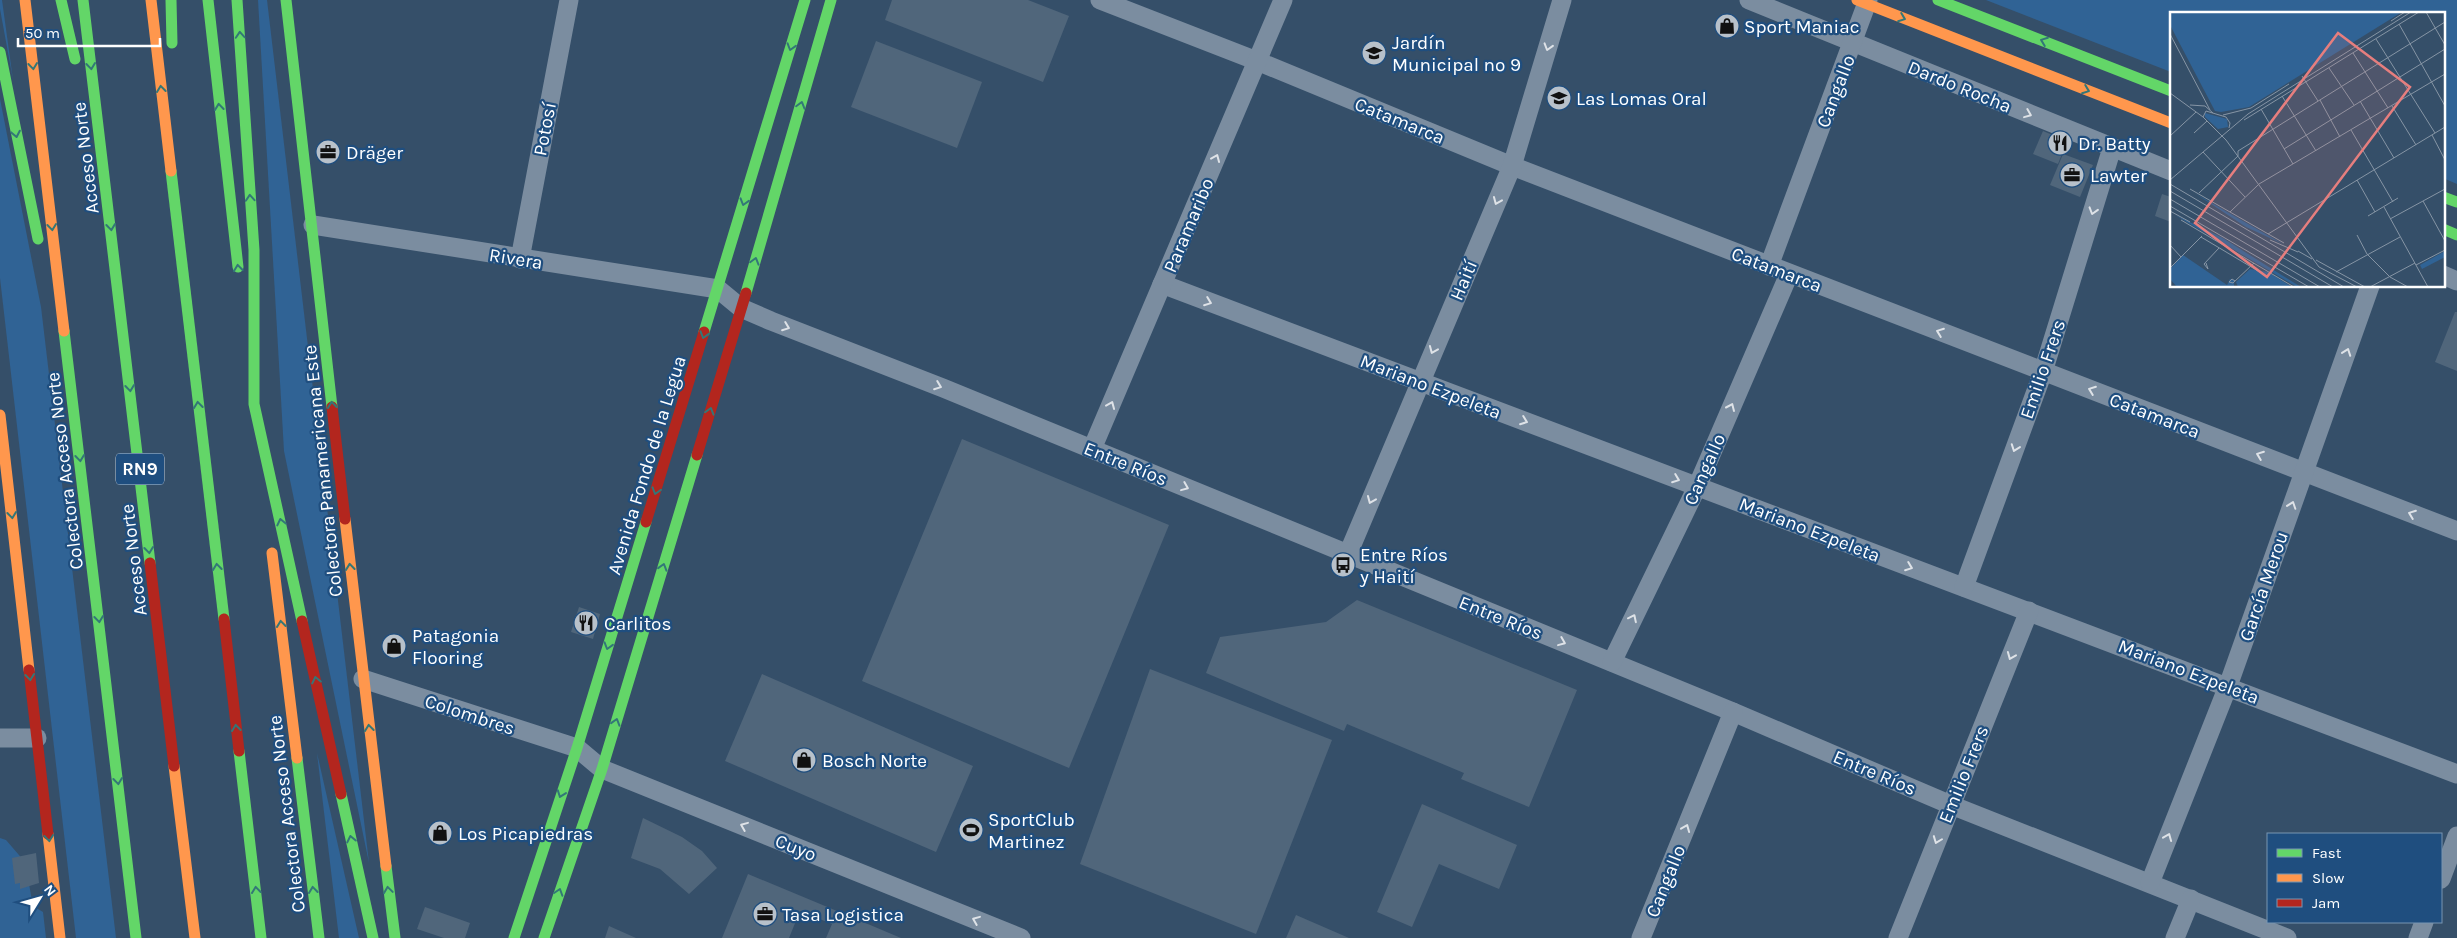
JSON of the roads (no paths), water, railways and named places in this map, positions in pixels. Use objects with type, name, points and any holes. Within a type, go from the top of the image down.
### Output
[{"type":"main road","name":"Colectora Acceso Norte","points":[[25,0],[136,938]]},
{"type":"main road","points":[[61,0],[77,68]]},
{"type":"main road","name":"Acceso Norte","points":[[83,0],[196,938]]},
{"type":"main road","points":[[151,0],[261,938]]},
{"type":"main road","points":[[170,0],[172,59]]},
{"type":"main road","points":[[208,0],[240,283]]},
{"type":"main road","points":[[237,0],[254,250],[254,404],[373,938]]},
{"type":"main road","name":"Colectora Panamericana Este","points":[[286,0],[363,679],[395,938]]},
{"type":"main road","name":"Avenida Fondo de la Legua","points":[[514,938],[577,748],[805,0]]},
{"type":"main road","points":[[544,938],[602,769],[741,308],[831,0]]},
{"type":"main road","points":[[1938,0],[2170,90]]},
{"type":"main road","points":[[1864,1],[2170,123]]},
{"type":"main road","points":[[0,52],[41,255]]},
{"type":"main road","points":[[173,78],[176,225]]},
{"type":"main road","points":[[81,87],[108,203]]},
{"type":"main road","points":[[2444,197],[2457,202]]},
{"type":"main road","points":[[2444,229],[2457,235]]},
{"type":"main road","points":[[45,274],[74,410]]},
{"type":"main road","name":"Colectora Acceso Norte","points":[[242,302],[319,938]]},
{"type":"main road","points":[[0,415],[60,938]]},
{"type":"street","name":"Potosí","points":[[520,259],[569,0]]},
{"type":"street","name":"Catamarca","points":[[1100,0],[1257,61],[1512,166],[2457,531]]},
{"type":"street","name":"Paramaribo","points":[[1092,449],[1283,0]]},
{"type":"street","name":"Haití","points":[[1348,554],[1512,166],[1562,0]]},
{"type":"street","name":"Dardo Rocha","points":[[1749,0],[2170,171]]},
{"type":"street","name":"Cangallo","points":[[1769,266],[1853,43],[1864,1]]},
{"type":"street","name":"Emilio Frers","points":[[1964,587],[2043,372],[2112,148]]},
{"type":"street","name":"Rivera","points":[[313,225],[718,289]]},
{"type":"street","name":"Cangallo","points":[[1612,662],[1697,486],[1789,274]]},
{"type":"street","points":[[2444,275],[2457,281]]},
{"type":"street","name":"Mariano Ezpeleta","points":[[1162,284],[2457,774]]},
{"type":"street","name":"García Merou","points":[[2150,883],[2228,686],[2369,288]]},
{"type":"street","name":"Entre Ríos","points":[[718,289],[741,308],[1092,449],[1612,662],[1951,805],[2287,938]]},
{"type":"street","name":"Emilio Frers","points":[[1898,938],[2029,611]]},
{"type":"street","name":"Colombres","points":[[363,679],[577,748]]},
{"type":"street","name":"Cangallo","points":[[1642,938],[1732,712]]},
{"type":"street","points":[[0,738],[37,738]]},
{"type":"street","name":"Cuyo","points":[[577,748],[602,769],[1021,938]]},
{"type":"street","points":[[2442,876],[2457,836]]},
{"type":"street","points":[[2175,938],[2190,900]]},
{"type":"street","points":[[2418,938],[2424,923]]},
{"type":"place","name":"Sport Maniac","points":[[1727,26]]},
{"type":"place","name":"Jardín Municipal nº 9","points":[[1374,53]]},
{"type":"place","name":"Las Lomas Oral","points":[[1559,98]]},
{"type":"place","name":"Dr. Batty","points":[[2060,143]]},
{"type":"place","name":"Dräger","points":[[328,152]]},
{"type":"place","name":"Lawter","points":[[2072,175]]},
{"type":"place","name":"Entre Ríos y Haití","points":[[1343,565]]},
{"type":"place","name":"Carlitos","points":[[586,623]]},
{"type":"place","name":"Patagonia Flooring","points":[[394,646]]},
{"type":"place","name":"Bosch Norte","points":[[804,760]]},
{"type":"place","name":"SportClub Martinez","points":[[971,830]]},
{"type":"place","name":"Los Picapiedras","points":[[440,833]]},
{"type":"place","name":"Tasa Logistica","points":[[765,914]]}]
